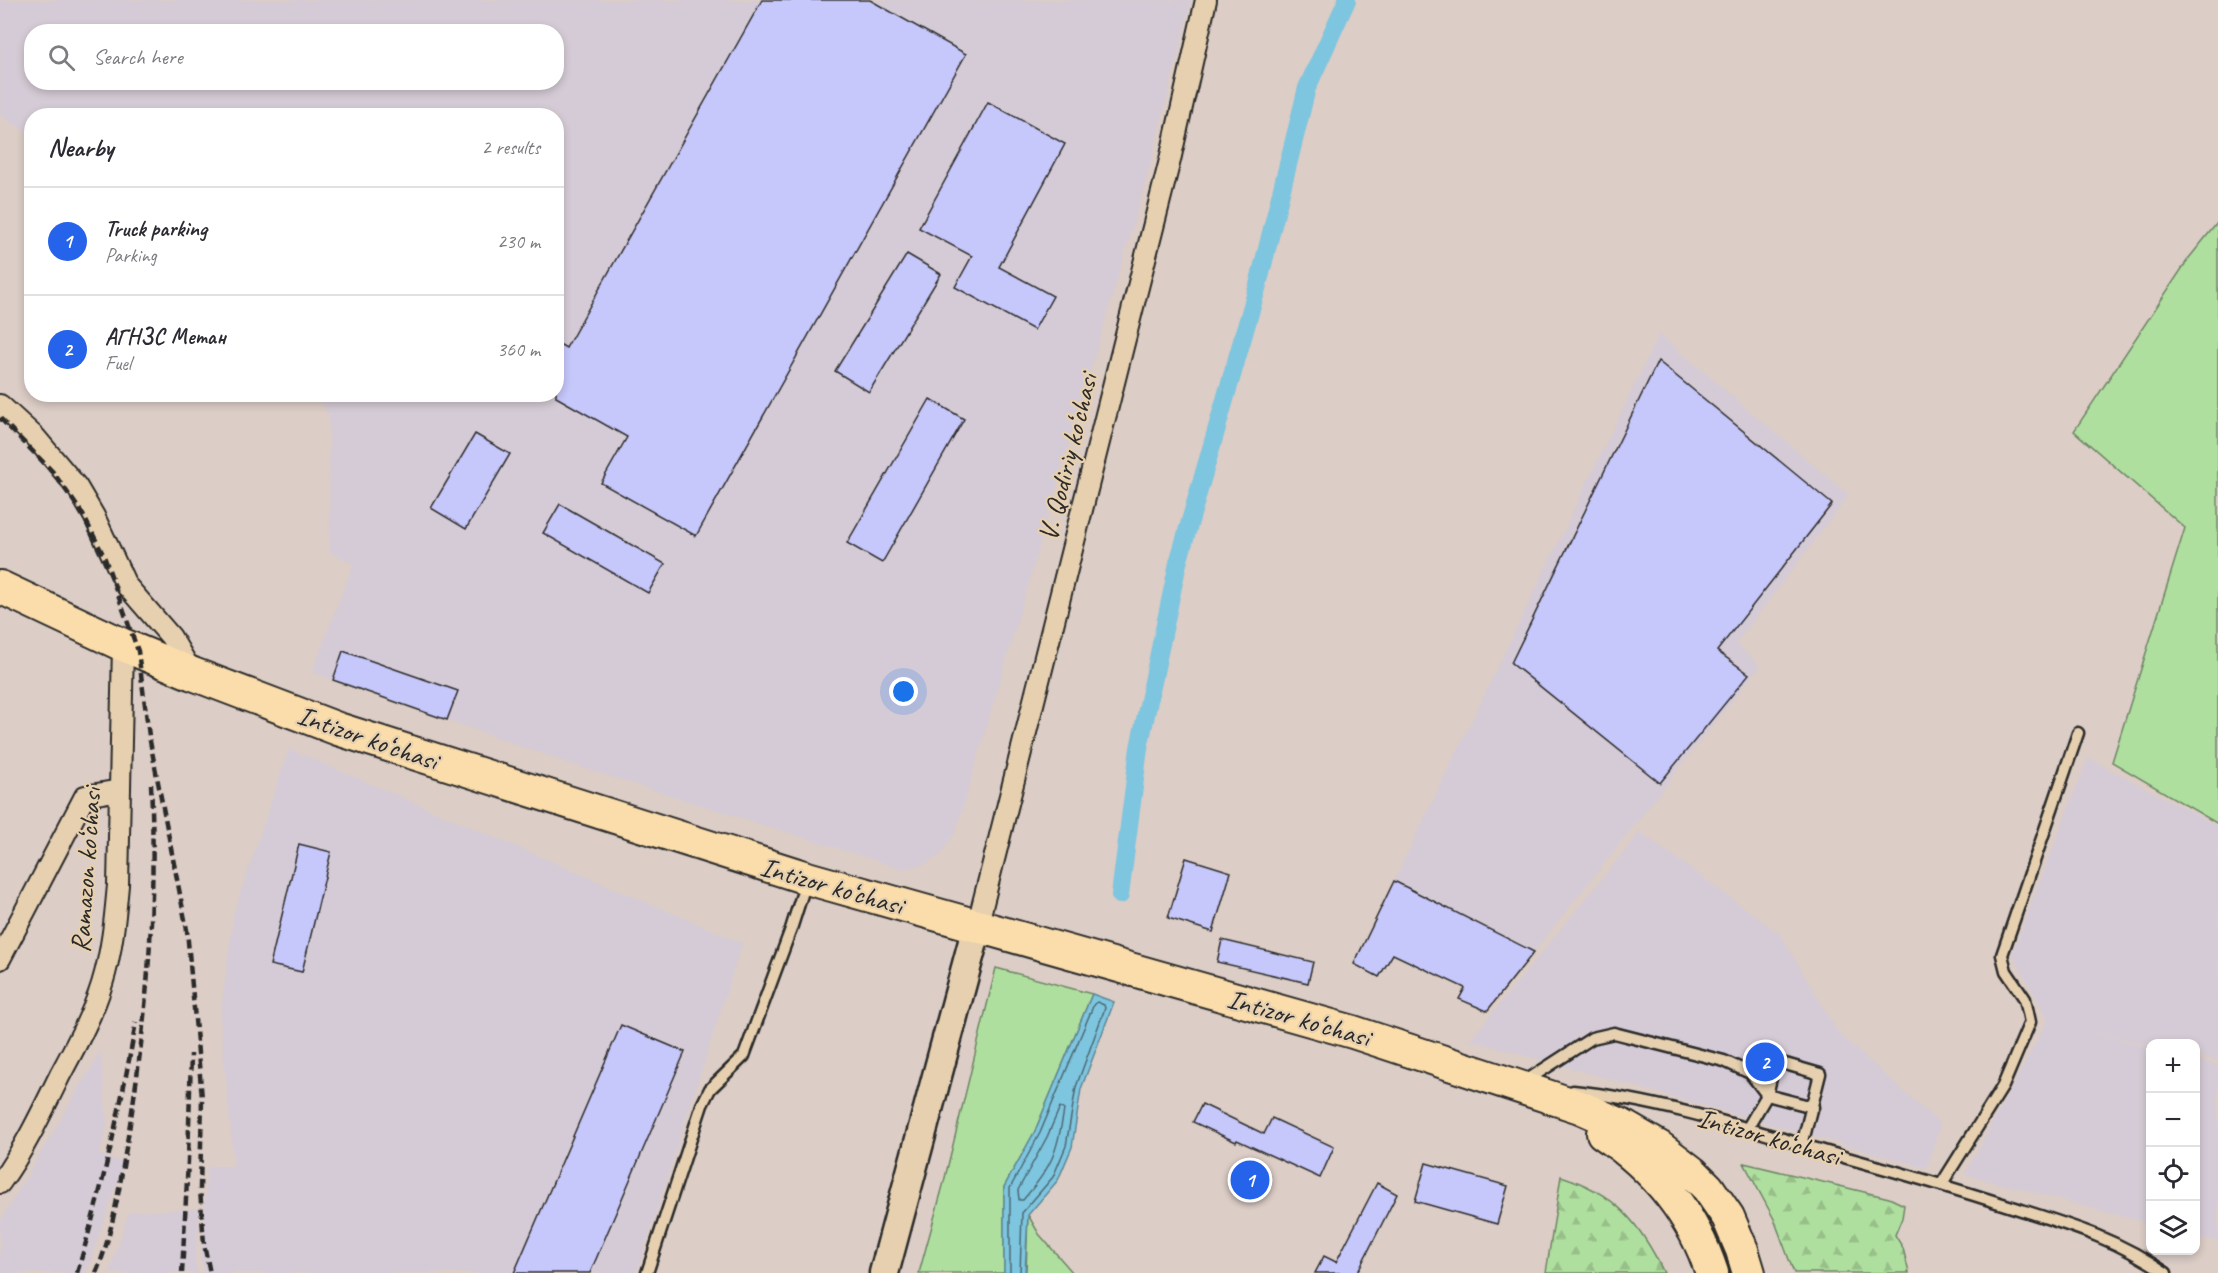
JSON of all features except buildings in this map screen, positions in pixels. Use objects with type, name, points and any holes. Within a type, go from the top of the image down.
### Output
[{"type":"main road","name":"Intizor ko‘chasi","points":[[0,587],[123,645],[338,729],[807,879],[1353,1032],[1519,1085]]},
{"type":"main road","points":[[1519,1085],[1598,1130],[1649,1169],[1676,1200],[1686,1216],[1712,1273]]},
{"type":"main road","points":[[1519,1085],[1621,1125],[1659,1147],[1685,1166],[1719,1201],[1735,1233],[1749,1273]]},
{"type":"street","name":"V. Qodiriy ko‘chasi","points":[[977,927],[1170,160],[1204,1]]},
{"type":"street","points":[[0,405],[35,436],[77,487],[94,516],[126,585],[171,637],[193,674]]},
{"type":"street","name":"Ramazon ko‘chasi","points":[[0,1183],[46,1104],[94,1008],[103,981],[115,919],[118,885],[123,645]]},
{"type":"street","points":[[0,959],[85,796],[120,790]]},
{"type":"street","points":[[884,1273],[977,927]]},
{"type":"lane","points":[[1941,1185],[2003,1086],[2030,1022],[2025,999],[2006,971],[2002,955],[2078,733]]},
{"type":"lane","points":[[648,1273],[702,1105],[710,1089],[744,1056],[807,879]]},
{"type":"lane","points":[[1519,1085],[1592,1038],[1614,1033],[1724,1061],[1750,1073],[1767,1095],[1813,1107]]},
{"type":"lane","points":[[1747,1129],[1767,1095],[1775,1061],[1820,1074],[1802,1145]]},
{"type":"lane","name":"Intizor ko‘chasi","points":[[1519,1085],[1608,1094],[1690,1113],[1941,1185],[2091,1232],[2122,1246],[2166,1273]]},
{"type":"shaded area","points":[[0,0],[1192,0],[1147,177],[956,831],[941,854],[925,864],[903,869],[571,764],[312,672],[353,564],[330,552],[329,418],[323,402],[564,402],[564,108],[24,108],[24,130],[0,115]]},
{"type":"shaded area","points":[[1659,334],[1849,495],[1736,643],[1760,666],[1534,952],[1394,881]]},
{"type":"shaded area","points":[[289,749],[742,943],[637,1273],[204,1273],[201,1258],[207,1166],[234,1166],[220,1018],[234,912]]},
{"type":"shaded area","points":[[2088,758],[2218,826],[2218,1054],[2216,1060],[2200,1057],[2200,1039],[2146,1039],[2146,1044],[2086,1030],[2146,1046],[2146,1223],[1965,1174],[2048,1020],[2012,953]]},
{"type":"shaded area","points":[[1640,832],[1780,934],[1839,1034],[1940,1124],[1927,1168],[1470,1040]]},
{"type":"shaded area","points":[[101,1051],[107,1126],[99,1155],[124,1162],[86,1273],[0,1273],[0,1222]]},
{"type":"shaded area","points":[[2200,1060],[2218,1065],[2218,1242],[2200,1237]]},
{"type":"shaded area","points":[[200,1209],[195,1260],[198,1273],[109,1273],[129,1212]]},
{"type":"green space","points":[[2218,222],[2218,824],[2112,762],[2185,528],[2074,431],[2189,258]]},
{"type":"green space","points":[[996,968],[1092,994],[1035,1131],[1004,1187],[1004,1273],[919,1273],[943,1186]]},
{"type":"green space","points":[[1744,1163],[1889,1198],[1904,1205],[1902,1218],[1895,1235],[1903,1248],[1909,1273],[1794,1273],[1774,1219]]},
{"type":"green space","points":[[1561,1176],[1596,1191],[1624,1212],[1645,1239],[1664,1273],[1546,1273]]},
{"type":"green space","points":[[1028,1215],[1039,1234],[1073,1273],[1026,1273]]},
{"type":"water","points":[[1092,994],[1114,1002],[1081,1089],[1072,1147],[1058,1180],[1028,1215],[1025,1273],[1004,1273],[1004,1187],[1035,1131]]},
{"type":"waterway","points":[[1120,895],[1139,748],[1178,563],[1258,285],[1307,88],[1347,0]]},
{"type":"railway","points":[[0,418],[53,472],[82,513],[104,556],[138,651],[149,736],[187,930],[202,1098],[200,1189],[204,1244],[210,1273]]},
{"type":"railway","points":[[96,1273],[110,1230],[120,1183],[139,1062],[151,923],[151,784]]},
{"type":"railway","points":[[77,1273],[110,1148],[136,1022]]},
{"type":"railway","points":[[182,1273],[191,1054]]},
{"type":"place","name":"АГНЗС Метан","points":[[1765,1062]]},
{"type":"place","name":"Truck parking","points":[[1250,1180]]}]
